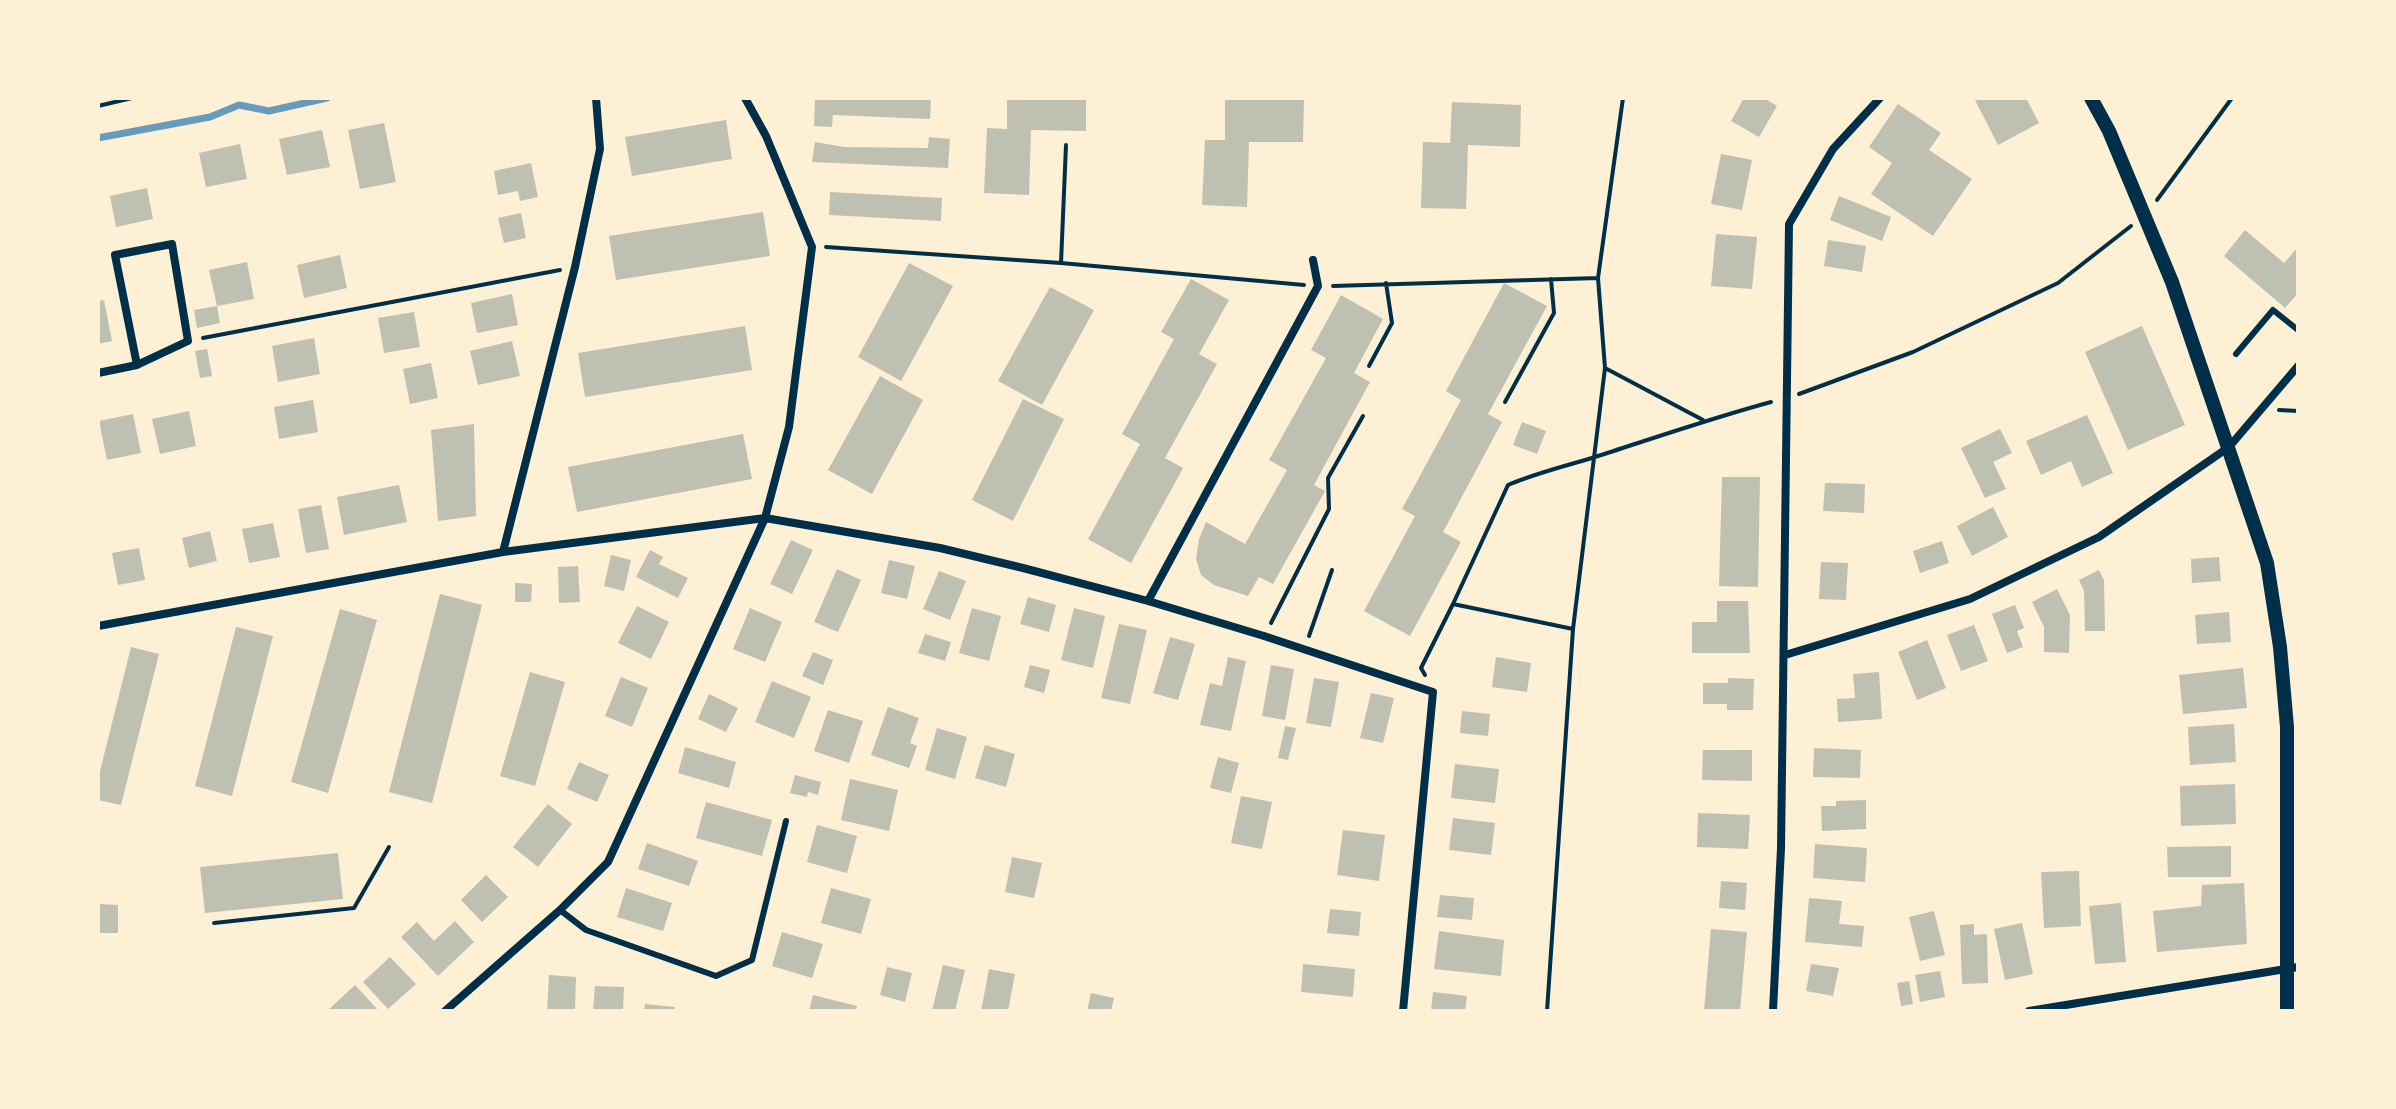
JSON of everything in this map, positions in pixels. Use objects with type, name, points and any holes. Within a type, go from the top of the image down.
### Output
[{"type":"street","points":[[503,552],[575,267],[600,149],[596,98]]},
{"type":"street","points":[[445,1011],[560,910],[608,862],[765,518],[789,427],[812,247],[766,136],[745,98]]},
{"type":"street","points":[[1773,1011],[1781,848],[1785,655],[1789,224],[1833,149],[1880,98]]},
{"type":"street","points":[[2091,98],[2109,131],[2172,282],[2267,563],[2280,647],[2287,727],[2293,968],[2287,1011]]},
{"type":"street","points":[[98,373],[137,365],[188,341],[172,244],[115,255],[137,365]]},
{"type":"street","points":[[1148,601],[1318,286],[1313,260]]},
{"type":"street","points":[[1785,655],[1970,599],[2099,537],[2229,447],[2298,366]]},
{"type":"street","points":[[98,626],[503,552],[765,518],[940,548],[1148,601],[1433,692],[1403,1011]]},
{"type":"street","points":[[2029,1011],[2293,968]]},
{"type":"lane","points":[[2236,354],[2273,310],[2298,330]]},
{"type":"lane","points":[[560,910],[586,930],[716,976],[752,960],[786,821]]},
{"type":"path","points":[[98,106],[132,98]]},
{"type":"path","points":[[1547,1011],[1573,629],[1605,368],[1598,278],[1623,98]]},
{"type":"path","points":[[1433,692],[1421,668],[1508,485],[1703,420],[1788,398],[1913,352],[2058,283],[2144,216],[2232,98]]},
{"type":"path","points":[[1061,263],[1066,145]]},
{"type":"path","points":[[812,247],[1061,263],[1318,286],[1598,278]]},
{"type":"path","points":[[188,341],[575,267]]},
{"type":"path","points":[[1505,402],[1554,313],[1551,279]]},
{"type":"path","points":[[1369,366],[1392,323],[1386,283]]},
{"type":"path","points":[[1605,368],[1703,420]]},
{"type":"path","points":[[1264,636],[1329,509],[1328,478],[1363,416]]},
{"type":"path","points":[[1304,649],[1332,570]]},
{"type":"path","points":[[1453,604],[1573,629]]},
{"type":"path","points":[[214,923],[354,908],[389,847]]},
{"type":"building","points":[[815,98],[931,98],[930,119],[833,115],[832,127],[814,126]]},
{"type":"building","points":[[1007,98],[1086,98],[1086,131],[1031,130],[1029,195],[984,193],[987,128],[1007,129]]},
{"type":"building","points":[[1225,98],[1304,98],[1303,142],[1249,142],[1247,207],[1202,205],[1205,140],[1225,140]]},
{"type":"building","points":[[1744,98],[1764,98],[1777,106],[1759,137],[1731,121]]},
{"type":"building","points":[[1974,98],[2026,98],[2039,123],[1998,145]]},
{"type":"building","points":[[1452,102],[1521,105],[1520,147],[1468,145],[1466,209],[1421,208],[1423,142],[1450,143]]},
{"type":"building","points":[[1898,104],[1941,133],[1929,150],[1972,179],[1933,236],[1871,194],[1892,163],[1869,147]]},
{"type":"building","points":[[726,120],[732,159],[632,176],[625,137]]},
{"type":"building","points":[[384,123],[396,182],[360,189],[348,130]]},
{"type":"building","points":[[322,130],[330,167],[287,175],[279,139]]},
{"type":"building","points":[[929,137],[950,139],[948,168],[812,162],[815,142],[844,147],[928,148]]},
{"type":"building","points":[[240,144],[247,179],[206,187],[199,153]]},
{"type":"building","points":[[1721,154],[1752,160],[1742,210],[1711,204]]},
{"type":"building","points":[[531,163],[538,197],[520,201],[518,191],[498,195],[494,171]]},
{"type":"building","points":[[147,188],[153,219],[116,227],[110,196]]},
{"type":"building","points":[[830,192],[942,198],[941,221],[829,215]]},
{"type":"building","points":[[1839,196],[1891,217],[1882,241],[1830,220]]},
{"type":"building","points":[[763,212],[770,256],[616,280],[609,236]]},
{"type":"building","points":[[521,213],[526,238],[504,243],[498,218]]},
{"type":"building","points":[[2245,230],[2284,263],[2298,247],[2298,293],[2285,308],[2224,256]]},
{"type":"building","points":[[1716,234],[1757,237],[1752,289],[1711,286]]},
{"type":"building","points":[[1828,240],[1866,246],[1862,272],[1824,266]]},
{"type":"building","points":[[340,255],[347,288],[304,298],[297,265]]},
{"type":"building","points":[[247,262],[254,299],[217,306],[209,270]]},
{"type":"building","points":[[909,263],[953,286],[901,381],[858,357]]},
{"type":"building","points":[[1191,279],[1229,300],[1199,354],[1217,364],[1165,458],[1183,468],[1131,563],[1088,539],[1140,444],[1122,434],[1174,339],[1161,332]]},
{"type":"building","points":[[1504,283],[1547,306],[1488,414],[1502,422],[1443,532],[1461,542],[1410,636],[1364,611],[1415,516],[1402,509],[1461,400],[1446,391]]},
{"type":"building","points":[[1050,287],[1094,310],[1042,405],[998,381]]},
{"type":"building","points":[[512,294],[518,325],[477,333],[471,303]]},
{"type":"building","points":[[1341,295],[1383,319],[1354,373],[1370,382],[1314,485],[1325,491],[1273,584],[1259,577],[1248,596],[1214,585],[1201,575],[1196,559],[1206,522],[1245,544],[1287,470],[1269,460],[1326,358],[1311,350]]},
{"type":"building","points":[[104,300],[112,341],[98,344],[98,301]]},
{"type":"building","points":[[217,306],[220,323],[197,328],[194,310]]},
{"type":"building","points":[[414,312],[420,347],[384,353],[378,318]]},
{"type":"building","points":[[745,326],[752,370],[585,397],[578,353]]},
{"type":"building","points":[[2142,326],[2185,425],[2128,450],[2085,352]]},
{"type":"building","points":[[314,338],[320,374],[278,382],[272,346]]},
{"type":"building","points":[[512,341],[520,376],[478,385],[470,351]]},
{"type":"building","points":[[207,349],[212,376],[200,378],[195,351]]},
{"type":"building","points":[[431,363],[438,398],[410,404],[403,369]]},
{"type":"building","points":[[880,376],[923,400],[872,494],[828,470]]},
{"type":"building","points":[[1023,399],[1064,419],[1013,521],[972,500]]},
{"type":"building","points":[[313,400],[318,432],[279,439],[274,407]]},
{"type":"building","points":[[189,411],[196,446],[160,454],[152,419]]},
{"type":"building","points":[[133,414],[141,453],[107,460],[99,421]]},
{"type":"building","points":[[2087,415],[2113,473],[2082,487],[2071,461],[2041,475],[2026,441]]},
{"type":"building","points":[[1522,422],[1546,431],[1537,454],[1513,445]]},
{"type":"building","points":[[474,424],[476,516],[438,521],[431,430]]},
{"type":"building","points":[[2000,429],[2012,453],[1993,462],[2006,489],[1985,498],[1961,448]]},
{"type":"building","points":[[743,434],[752,479],[577,512],[568,467]]},
{"type":"building","points":[[1722,477],[1760,477],[1758,587],[1719,586]]},
{"type":"building","points":[[1825,483],[1865,484],[1864,513],[1823,511]]},
{"type":"building","points":[[399,485],[407,522],[344,535],[337,497]]},
{"type":"building","points":[[321,505],[329,549],[306,553],[298,509]]},
{"type":"building","points":[[1993,507],[2008,537],[1972,556],[1957,526]]},
{"type":"building","points":[[273,523],[280,557],[249,563],[242,529]]},
{"type":"building","points":[[210,531],[217,561],[189,568],[182,538]]},
{"type":"building","points":[[791,540],[813,550],[792,594],[770,584]]},
{"type":"building","points":[[1942,541],[1949,563],[1920,573],[1913,551]]},
{"type":"building","points":[[139,548],[145,580],[118,585],[112,553]]},
{"type":"building","points":[[650,550],[663,557],[659,564],[688,578],[678,598],[636,577]]},
{"type":"building","points":[[611,555],[631,560],[624,591],[604,586]]},
{"type":"building","points":[[2219,557],[2221,581],[2192,583],[2191,559]]},
{"type":"building","points":[[889,560],[915,566],[907,599],[881,593]]},
{"type":"building","points":[[1821,562],[1848,563],[1846,600],[1819,599]]},
{"type":"building","points":[[578,566],[580,602],[559,603],[558,567]]},
{"type":"building","points":[[837,569],[861,580],[838,632],[814,622]]},
{"type":"building","points":[[2099,570],[2104,580],[2105,631],[2085,631],[2084,591],[2079,580]]},
{"type":"building","points":[[939,571],[966,581],[950,620],[923,609]]},
{"type":"building","points":[[515,583],[532,584],[531,602],[515,602]]},
{"type":"building","points":[[2057,589],[2070,615],[2069,653],[2044,652],[2044,627],[2032,602]]},
{"type":"building","points":[[440,594],[482,605],[432,803],[389,792]]},
{"type":"building","points":[[1028,597],[1056,605],[1049,632],[1020,624]]},
{"type":"building","points":[[1717,601],[1748,601],[1750,653],[1692,653],[1692,622],[1717,622]]},
{"type":"building","points":[[2015,605],[2024,628],[2017,631],[2023,647],[2007,653],[1992,614]]},
{"type":"building","points":[[637,606],[669,622],[651,659],[618,643]]},
{"type":"building","points":[[750,608],[782,622],[765,662],[733,649]]},
{"type":"building","points":[[972,608],[1001,616],[989,661],[959,653]]},
{"type":"building","points":[[1074,608],[1105,616],[1093,668],[1061,660]]},
{"type":"building","points":[[340,609],[377,620],[328,793],[291,782]]},
{"type":"building","points":[[2229,612],[2231,642],[2197,644],[2195,615]]},
{"type":"building","points":[[1119,624],[1147,630],[1130,704],[1101,698]]},
{"type":"building","points":[[1974,625],[1988,661],[1961,671],[1947,635]]},
{"type":"building","points":[[236,627],[273,636],[232,796],[195,786]]},
{"type":"building","points":[[925,634],[951,642],[945,661],[918,653]]},
{"type":"building","points":[[1170,637],[1195,644],[1178,700],[1153,693]]},
{"type":"building","points":[[1927,640],[1946,688],[1917,700],[1898,652]]},
{"type":"building","points":[[131,647],[159,654],[121,805],[98,800],[98,779]]},
{"type":"building","points":[[813,652],[833,660],[823,685],[802,676]]},
{"type":"building","points":[[1228,657],[1246,661],[1231,731],[1200,725],[1210,683],[1222,686]]},
{"type":"building","points":[[1496,657],[1531,663],[1527,692],[1492,687]]},
{"type":"building","points":[[1030,665],[1050,670],[1044,693],[1024,687]]},
{"type":"building","points":[[1271,665],[1294,669],[1285,720],[1262,716]]},
{"type":"building","points":[[2243,668],[2247,708],[2183,714],[2179,675]]},
{"type":"building","points":[[530,672],[565,682],[535,786],[500,776]]},
{"type":"building","points":[[1879,672],[1882,719],[1838,722],[1837,699],[1855,698],[1853,674]]},
{"type":"building","points":[[621,677],[648,688],[632,727],[605,716]]},
{"type":"building","points":[[1314,678],[1339,682],[1331,727],[1306,723]]},
{"type":"building","points":[[1728,678],[1754,679],[1753,710],[1727,710],[1727,704],[1703,704],[1703,683],[1728,683]]},
{"type":"building","points":[[772,681],[811,697],[794,738],[755,722]]},
{"type":"building","points":[[1371,693],[1394,698],[1383,743],[1360,738]]},
{"type":"building","points":[[709,694],[738,708],[726,732],[698,719]]},
{"type":"building","points":[[888,707],[919,718],[910,743],[917,746],[909,768],[871,755]]},
{"type":"building","points":[[828,710],[863,721],[849,763],[814,751]]},
{"type":"building","points":[[1462,711],[1490,714],[1488,736],[1460,733]]},
{"type":"building","points":[[2234,724],[2236,762],[2190,765],[2188,727]]},
{"type":"building","points":[[1285,726],[1296,728],[1288,760],[1278,758]]},
{"type":"building","points":[[937,728],[967,737],[955,779],[925,770]]},
{"type":"building","points":[[985,745],[1015,754],[1006,787],[975,778]]},
{"type":"building","points":[[685,747],[736,762],[729,788],[678,773]]},
{"type":"building","points":[[1814,748],[1861,750],[1860,778],[1813,777]]},
{"type":"building","points":[[1703,750],[1752,750],[1752,781],[1702,780]]},
{"type":"building","points":[[1218,757],[1239,763],[1231,793],[1210,788]]},
{"type":"building","points":[[579,762],[609,775],[597,802],[567,789]]},
{"type":"building","points":[[1455,764],[1499,769],[1495,803],[1451,798]]},
{"type":"building","points":[[795,775],[821,782],[818,795],[808,792],[807,797],[790,793]]},
{"type":"building","points":[[850,779],[898,790],[889,831],[841,820]]},
{"type":"building","points":[[2235,784],[2236,824],[2181,826],[2180,786]]},
{"type":"building","points":[[1241,796],[1272,802],[1262,849],[1231,843]]},
{"type":"building","points":[[1866,800],[1866,829],[1822,831],[1821,806],[1836,806],[1836,801]]},
{"type":"building","points":[[706,802],[772,820],[762,856],[696,838]]},
{"type":"building","points":[[548,804],[572,824],[538,867],[513,847]]},
{"type":"building","points":[[1698,813],[1750,815],[1748,849],[1697,847]]},
{"type":"building","points":[[1453,818],[1495,823],[1491,855],[1449,850]]},
{"type":"building","points":[[817,825],[857,836],[847,873],[807,862]]},
{"type":"building","points":[[1343,830],[1385,835],[1379,881],[1337,875]]},
{"type":"building","points":[[647,843],[698,861],[689,886],[638,869]]},
{"type":"building","points":[[1815,844],[1867,848],[1865,882],[1813,878]]},
{"type":"building","points":[[2231,846],[2231,877],[2168,877],[2167,847]]},
{"type":"building","points":[[338,853],[343,899],[205,913],[200,867]]},
{"type":"building","points":[[1012,857],[1042,863],[1034,898],[1005,892]]},
{"type":"building","points":[[2079,871],[2081,926],[2044,928],[2041,872]]},
{"type":"building","points":[[486,875],[508,897],[482,922],[461,900]]},
{"type":"building","points":[[1721,881],[1747,883],[1745,910],[1719,908]]},
{"type":"building","points":[[2244,883],[2247,944],[2157,952],[2153,911],[2201,906],[2202,885]]},
{"type":"building","points":[[626,888],[672,903],[663,931],[617,917]]},
{"type":"building","points":[[831,888],[871,899],[861,934],[821,923]]},
{"type":"building","points":[[1440,895],[1474,898],[1472,920],[1437,917]]},
{"type":"building","points":[[1809,898],[1842,901],[1839,924],[1864,926],[1862,947],[1805,942]]},
{"type":"building","points":[[2121,903],[2126,962],[2095,964],[2089,906]]},
{"type":"building","points":[[98,904],[118,905],[118,933],[98,933]]},
{"type":"building","points":[[1330,909],[1361,912],[1359,936],[1327,933]]},
{"type":"building","points":[[1934,911],[1945,955],[1920,961],[1909,917]]},
{"type":"building","points":[[455,921],[474,942],[438,976],[401,937],[417,922],[434,941]]},
{"type":"building","points":[[2022,923],[2033,974],[2005,980],[1994,929]]},
{"type":"building","points":[[1974,924],[1974,935],[1987,934],[1988,983],[1962,984],[1960,925]]},
{"type":"building","points":[[1711,929],[1747,932],[1740,1011],[1704,1011]]},
{"type":"building","points":[[1439,931],[1504,940],[1501,976],[1434,969]]},
{"type":"building","points":[[782,932],[823,944],[812,978],[772,966]]},
{"type":"building","points":[[390,957],[416,984],[388,1009],[363,982]]},
{"type":"building","points":[[1303,964],[1355,969],[1353,997],[1301,992]]},
{"type":"building","points":[[1811,964],[1839,968],[1833,996],[1806,991]]},
{"type":"building","points":[[943,965],[965,970],[955,1011],[932,1011]]},
{"type":"building","points":[[887,967],[912,973],[905,1002],[880,995]]},
{"type":"building","points":[[989,969],[1015,974],[1008,1011],[981,1011]]},
{"type":"building","points":[[1940,971],[1945,997],[1920,1002],[1915,975]]},
{"type":"building","points":[[549,975],[576,977],[575,1011],[547,1011]]},
{"type":"building","points":[[1909,981],[1913,1004],[1901,1006],[1897,983]]},
{"type":"building","points":[[355,985],[379,1011],[327,1011]]},
{"type":"building","points":[[595,986],[624,987],[623,1011],[593,1011]]},
{"type":"building","points":[[1433,992],[1467,996],[1465,1011],[1431,1011]]},
{"type":"building","points":[[1091,993],[1114,998],[1111,1011],[1087,1011]]},
{"type":"building","points":[[813,995],[857,1006],[856,1011],[809,1011]]},
{"type":"building","points":[[645,1004],[675,1007],[675,1011],[644,1011]]},
{"type":"waterway","points":[[98,138],[210,117],[239,105],[269,111],[327,98]]}]
